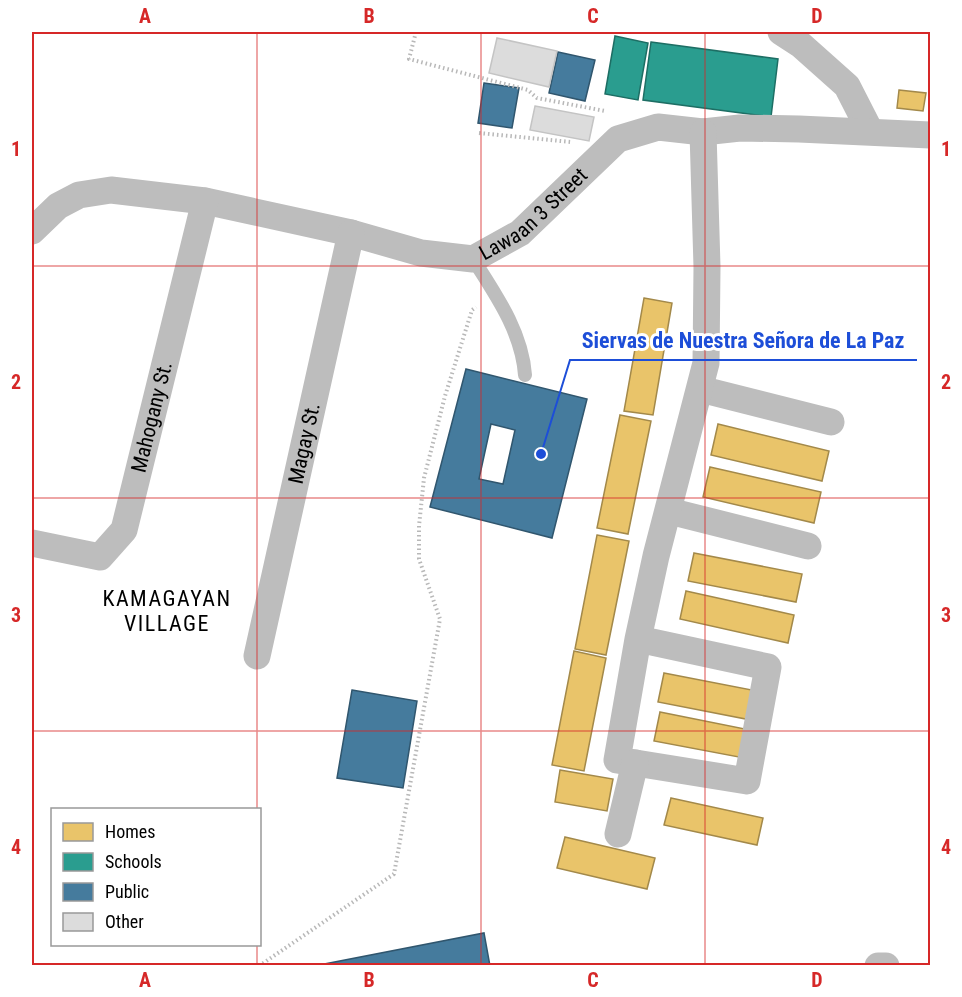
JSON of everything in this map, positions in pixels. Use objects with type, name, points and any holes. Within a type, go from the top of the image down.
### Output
[{"type":"street","points":[[780,32],[801,45],[847,86],[870,131]]},
{"type":"street","name":"Lawaan 3 Street","points":[[32,231],[58,206],[79,195],[111,190],[205,201],[351,233],[421,253],[473,259],[520,233],[618,139],[658,127],[703,132],[740,128],[930,135]]},
{"type":"street","points":[[638,639],[768,667],[747,781],[616,760],[638,639],[705,363],[707,267],[703,132]]},
{"type":"street","name":"Mahogany St.","points":[[32,543],[100,557],[124,531],[205,201]]},
{"type":"street","name":"Magay St.","points":[[257,656],[351,233]]},
{"type":"street","points":[[700,388],[831,422]]},
{"type":"street","points":[[669,511],[808,546]]},
{"type":"street","points":[[618,834],[635,763]]},
{"type":"street","points":[[878,966],[886,966]]},
{"type":"lane","points":[[473,259],[517,334],[524,356],[525,375]]},
{"type":"path","points":[[416,32],[409,59],[528,90],[537,98],[607,112]]},
{"type":"path","points":[[479,134],[578,143],[604,154]]},
{"type":"path","points":[[259,966],[394,874],[440,619],[419,560],[419,526],[424,478],[445,396],[472,310],[494,294]]},
{"type":"building: Homes","points":[[899,90],[926,93],[923,111],[897,108]]},
{"type":"building: Homes","points":[[644,298],[672,303],[653,415],[624,411]]},
{"type":"building: Homes","points":[[620,415],[651,421],[628,534],[597,528]]},
{"type":"building: Homes","points":[[718,424],[829,451],[822,481],[711,455]]},
{"type":"building: Homes","points":[[710,467],[821,492],[814,523],[703,497]]},
{"type":"building: Homes","points":[[597,535],[629,541],[606,655],[575,649]]},
{"type":"building: Homes","points":[[694,553],[802,574],[796,602],[688,581]]},
{"type":"building: Homes","points":[[686,591],[794,615],[788,643],[680,619]]},
{"type":"building: Homes","points":[[574,651],[606,658],[584,771],[552,765]]},
{"type":"building: Homes","points":[[664,673],[757,691],[751,720],[658,702]]},
{"type":"building: Homes","points":[[660,712],[750,730],[744,758],[654,741]]},
{"type":"building: Homes","points":[[560,770],[613,779],[607,811],[555,802]]},
{"type":"building: Homes","points":[[671,798],[763,818],[757,845],[664,825]]},
{"type":"building: Homes","points":[[565,837],[655,858],[647,889],[557,868]]},
{"type":"building: Schools","points":[[615,36],[648,43],[638,100],[605,94]]},
{"type":"building: Schools","points":[[651,42],[778,59],[771,117],[643,100]]},
{"type":"building: Public","points":[[558,52],[595,60],[585,101],[549,93]]},
{"type":"building: Public","points":[[484,83],[519,88],[512,128],[478,123]]},
{"type":"building: Public","points":[[466,369],[587,399],[552,538],[430,507]],"holes":[[[491,424],[515,430],[503,484],[479,479]]]},
{"type":"building: Public","points":[[352,690],[417,701],[403,788],[337,778]]},
{"type":"building: Public","points":[[484,933],[490,966],[314,966]]},
{"type":"building: Other","points":[[497,38],[557,51],[549,87],[489,73]]},
{"type":"building: Other","points":[[535,106],[594,117],[589,141],[530,130]]},
{"type":"place","name":"Siervas de Nuestra Señora de La Paz","points":[[541,454]]},
{"type":"district","name":"KAMAGAYAN VILLAGE","points":[[167,610]]}]
